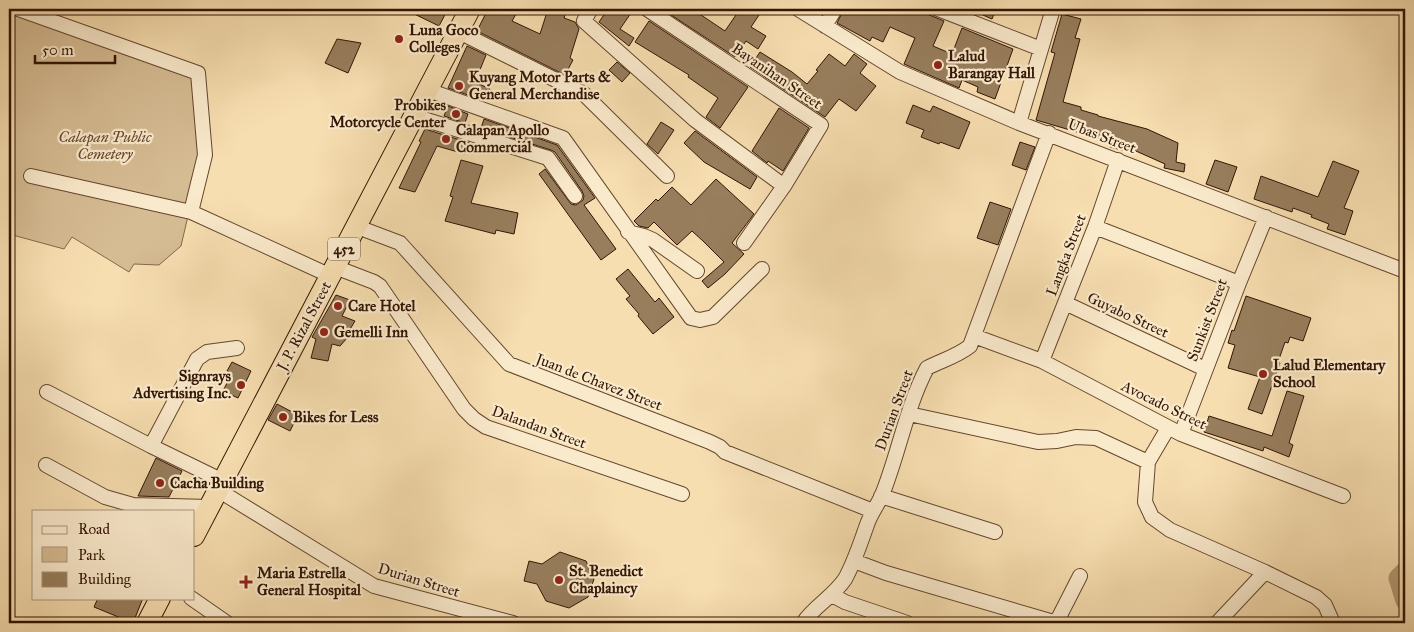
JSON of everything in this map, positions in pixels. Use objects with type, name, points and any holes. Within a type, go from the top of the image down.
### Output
[{"type":"highway","name":"J. P. Rizal Street","points":[[195,534],[470,9]]},
{"type":"highway","points":[[147,623],[157,600]]},
{"type":"street","points":[[18,9],[198,73],[205,155],[191,212]]},
{"type":"street","name":"Bayanihan Street","points":[[647,9],[821,125],[784,186],[744,243]]},
{"type":"street","name":"Ubas Street","points":[[798,9],[900,72],[1019,123],[1405,271]]},
{"type":"street","points":[[825,26],[835,9]]},
{"type":"street","points":[[938,9],[1041,48]]},
{"type":"street","points":[[1019,123],[1053,9]]},
{"type":"street","points":[[589,10],[584,21],[687,113],[784,186]]},
{"type":"street","points":[[458,32],[584,94],[667,176]]},
{"type":"street","points":[[428,90],[563,138],[628,232],[691,318],[700,320],[713,317],[762,269]]},
{"type":"street","points":[[414,116],[548,158],[575,196]]},
{"type":"street","name":"Durian Street","points":[[803,623],[812,611],[832,595],[845,578],[854,561],[873,511],[881,496],[927,368],[960,354],[970,346],[1048,133]]},
{"type":"street","name":"Langka Street","points":[[1042,361],[1095,227],[1118,160]]},
{"type":"street","name":"Dalandan Street","points":[[31,176],[191,212],[333,271],[374,282],[380,286],[464,409],[474,420],[486,427],[682,494]]},
{"type":"street","name":"Sunkist Street","points":[[1181,434],[1266,217]]},
{"type":"street","name":"Juan de Chavez Street","points":[[356,226],[400,243],[508,364],[710,442],[725,452],[873,511]]},
{"type":"street","points":[[1095,227],[1239,283]]},
{"type":"street","points":[[628,232],[653,240],[696,271]]},
{"type":"street","name":"Guyabo Street","points":[[1065,303],[1206,369]]},
{"type":"street","name":"Avocado Street","points":[[974,336],[1042,361],[1181,434],[1343,496]]},
{"type":"street","points":[[151,446],[197,359],[207,352],[237,348]]},
{"type":"street","name":"Durian Street","points":[[47,392],[151,446],[217,493],[374,586],[514,623]]},
{"type":"street","points":[[909,414],[1038,442],[1076,437],[1096,438],[1148,462]]},
{"type":"street","points":[[1168,428],[1148,462],[1146,502],[1152,517],[1170,530],[1316,597],[1325,605],[1333,623]]},
{"type":"street","points":[[46,465],[105,497],[133,505],[217,493]]},
{"type":"street","points":[[881,496],[995,532]]},
{"type":"street","points":[[854,561],[886,573],[1056,623],[1080,576]]},
{"type":"street","points":[[1217,623],[1265,572]]},
{"type":"street","points":[[832,595],[845,602],[907,623]]},
{"type":"street","points":[[194,600],[227,623]]},
{"type":"green space","name":"Calapan Public Cemetery","points":[[9,9],[196,76],[202,156],[181,246],[159,265],[134,264],[129,272],[72,237],[64,249],[9,234]]},
{"type":"building","points":[[404,9],[448,9],[439,26]]},
{"type":"building","points":[[488,9],[519,9],[512,21],[540,34],[548,9],[567,9],[564,18],[575,22],[579,29],[570,58],[573,60],[565,75],[477,31]]},
{"type":"building","points":[[608,9],[625,9],[631,13],[620,29],[634,38],[629,46],[599,22]]},
{"type":"building","points":[[662,9],[692,9],[725,31],[740,9],[755,9],[761,12],[751,27],[766,36],[758,49],[746,41],[735,57]]},
{"type":"building","points":[[844,9],[915,9],[944,21],[933,46],[952,54],[962,28],[1013,49],[995,99],[977,92],[978,87],[962,80],[959,88],[904,64],[915,38],[890,27],[883,42],[872,37],[870,41],[837,23]]},
{"type":"building","points":[[969,9],[996,9],[992,19]]},
{"type":"building","points":[[1062,14],[1081,19],[1075,38],[1080,39],[1063,102],[1081,107],[1081,110],[1098,116],[1147,129],[1178,143],[1176,162],[1185,164],[1184,172],[1164,168],[1165,164],[1127,147],[1126,151],[1110,147],[1111,142],[1036,120],[1055,53],[1051,52]]},
{"type":"building","points":[[649,21],[748,87],[720,128],[706,117],[718,98],[688,77],[689,75],[635,42]]},
{"type":"building","points":[[337,39],[361,43],[348,73],[325,63]]},
{"type":"building","points":[[467,46],[486,55],[475,82],[490,89],[485,101],[448,88]]},
{"type":"building","points":[[760,52],[807,84],[829,54],[845,66],[854,54],[867,64],[860,73],[876,86],[856,111],[839,99],[825,117],[750,67]]},
{"type":"building","points":[[617,62],[630,73],[622,82],[609,70]]},
{"type":"building","points":[[913,105],[930,112],[933,106],[970,122],[959,149],[921,137],[924,130],[906,123]]},
{"type":"building","points":[[448,106],[468,114],[465,123],[444,116]]},
{"type":"building","points":[[779,108],[809,128],[783,171],[768,161],[767,163],[752,151]]},
{"type":"building","points":[[484,119],[557,145],[595,198],[584,205],[616,249],[601,260],[539,174],[545,169],[571,204],[576,205],[583,200],[582,191],[555,152],[481,128]]},
{"type":"building","points":[[661,122],[674,130],[658,154],[647,144]]},
{"type":"building","points":[[425,129],[470,143],[465,154],[437,146],[415,192],[399,188],[421,142],[419,141]]},
{"type":"building","points":[[695,131],[757,177],[750,189],[704,162],[684,143]]},
{"type":"building","points":[[1020,142],[1035,147],[1026,170],[1012,165]]},
{"type":"building","points":[[461,160],[483,166],[471,203],[518,213],[514,234],[496,230],[495,234],[445,221],[453,197],[450,196]]},
{"type":"building","points":[[1215,160],[1237,167],[1228,192],[1206,184]]},
{"type":"building","points":[[1333,161],[1359,171],[1344,208],[1353,211],[1345,235],[1327,229],[1329,224],[1311,217],[1312,215],[1293,208],[1292,212],[1254,199],[1261,176],[1318,197]]},
{"type":"building","points":[[716,179],[754,214],[732,243],[744,254],[708,288],[702,281],[724,262],[692,231],[677,245],[654,222],[648,228],[639,226],[634,221],[656,199],[658,201],[672,187],[691,205]]},
{"type":"building","points":[[990,202],[1011,209],[998,245],[977,238]]},
{"type":"building","points":[[628,269],[655,302],[659,298],[674,317],[653,334],[626,299],[630,296],[616,279]]},
{"type":"building","points":[[336,295],[350,300],[342,316],[355,321],[346,336],[348,337],[340,346],[332,344],[328,361],[311,358],[316,339],[312,337]]},
{"type":"building","points":[[1246,296],[1311,318],[1303,341],[1290,337],[1288,343],[1285,342],[1278,362],[1280,363],[1262,414],[1248,409],[1260,377],[1228,368],[1235,345],[1228,343]]},
{"type":"building","points":[[232,362],[251,371],[238,398],[223,391],[232,373],[227,371]]},
{"type":"building","points":[[1287,391],[1304,396],[1289,443],[1293,445],[1289,457],[1264,447],[1263,451],[1204,432],[1209,416],[1272,436]]},
{"type":"building","name":"Bikes for Less","points":[[277,404],[298,415],[290,431],[268,420]]},
{"type":"building","name":"Cacha Building","points":[[156,458],[182,471],[169,497],[138,496]]},
{"type":"building","name":"St. Benedict Chaplaincy","points":[[560,552],[586,561],[594,579],[588,597],[569,608],[546,601],[537,584],[524,581],[529,561],[542,564]]},
{"type":"building","points":[[97,600],[142,600],[133,623],[94,607]]},
{"type":"waterway","points":[[1405,571],[1398,578],[1405,601]]},
{"type":"place","name":"Luna Goco Colleges","points":[[399,39]]},
{"type":"place","name":"Lalud Barangay Hall","points":[[938,65]]},
{"type":"place","name":"Kuyang Motor Parts & General Merchandise","points":[[459,86]]},
{"type":"place","name":"Probikes Motorcycle Center","points":[[456,114]]},
{"type":"place","name":"Calapan Apollo Commercial","points":[[446,139]]},
{"type":"place","name":"Care Hotel","points":[[338,306]]},
{"type":"place","name":"Gemelli Inn","points":[[324,332]]},
{"type":"place","name":"Lalud Elementary School","points":[[1263,374]]},
{"type":"place","name":"Signrays Advertising Inc.","points":[[241,385]]},
{"type":"place","name":"Bikes for Less","points":[[283,417]]},
{"type":"place","name":"Cacha Building","points":[[160,483]]},
{"type":"place","name":"St. Benedict Chaplaincy","points":[[559,580]]},
{"type":"place","name":"Maria Estrella General Hospital","points":[[246,582]]}]
